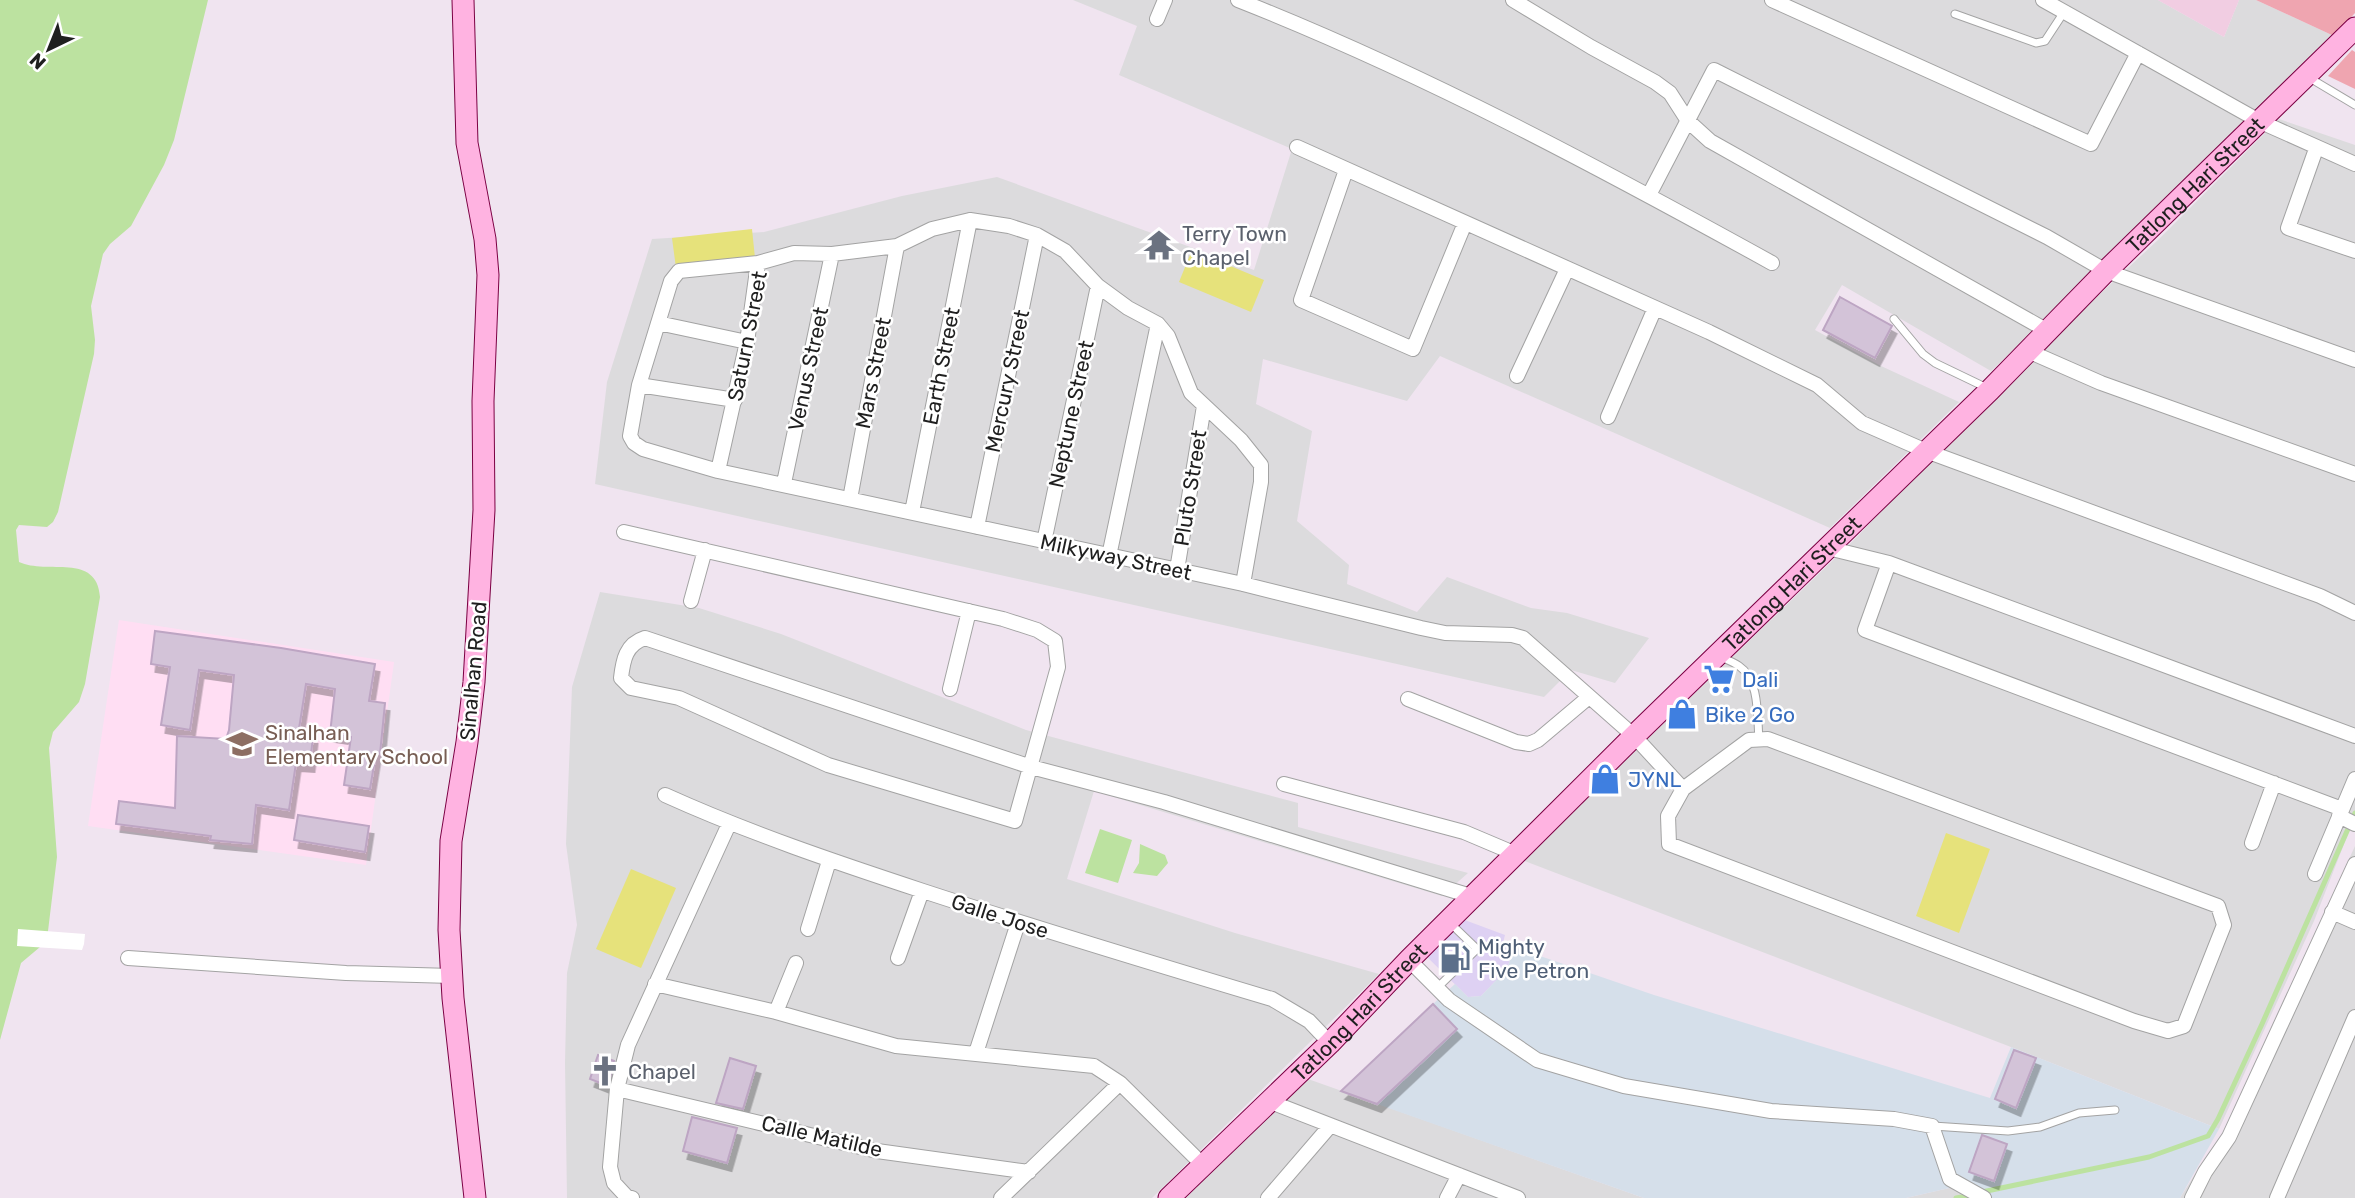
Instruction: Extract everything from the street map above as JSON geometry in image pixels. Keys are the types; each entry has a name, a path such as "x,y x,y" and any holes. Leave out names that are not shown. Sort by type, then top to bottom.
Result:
{"street":[{"name":"Sinalhan Road","path":"464,0 467,144 485,239 488,275 483,401 484,510 474,682 451,841 449,930 475,1198"},
{"path":"1157,19 1166,0"},
{"path":"1238,0 1409,73 1548,141 1772,263"},
{"path":"1513,0 1655,82 1670,93 1688,121 1710,141 2046,330"},
{"path":"1772,0 2091,144 2138,53"},
{"path":"2043,0 2261,122 2316,149 2355,164"},
{"name":"Tatlong Hari Street","path":"1169,1198 1330,1043 1409,960 1634,736 1990,390 2046,330 2355,28"},
{"path":"1649,195 1714,70 2048,236 2106,271 2355,360"},
{"path":"1297,147 1655,308 1818,385 1862,423 1926,451 2320,596 2355,612"},
{"path":"2316,149 2288,228 2355,251"},
{"path":"1346,170 1301,300 1413,349 1465,223"},
{"name":"Saturn Street","path":"718,471 747,342 758,263 794,253 832,254 897,246 932,229 970,220 1009,226 1037,235 1065,251 1098,286 1128,308 1158,324"},
{"name":"Earth Street","path":"912,512 970,220"},
{"name":"Mercury Street","path":"977,527 1037,235"},
{"name":"Mars Street","path":"850,499 897,246"},
{"name":"Venus Street","path":"784,483 832,254"},
{"path":"735,400 639,386 671,281 679,271 758,263"},
{"path":"1517,376 1567,269"},
{"name":"Neptune Street","path":"1044,541 1098,286"},
{"path":"1608,417 1655,308"},
{"path":"658,323 747,342"},
{"path":"1158,324 1168,336 1191,393 1241,440 1261,465 1261,482 1243,584"},
{"path":"1109,556 1158,324"},
{"path":"2028,351 2101,383 2355,474"},
{"name":"Milkyway Street","path":"639,386 630,436 634,443 643,449 718,471 784,483 1243,584 1445,633 1512,635 1523,638 1634,736 1683,789"},
{"name":"Pluto Street","path":"1177,570 1204,406"},
{"path":"624,532 969,611 1037,630 1055,641 1058,667 1031,768 1015,821 828,765 679,698 631,688 621,678 623,663 628,648 645,638 1031,768 1164,802 1474,897"},
{"path":"1828,548 1889,563 2355,736"},
{"path":"691,601 705,550"},
{"path":"1889,563 1865,630 2274,783 2346,817"},
{"path":"950,689 969,611"},
{"path":"1408,699 1516,742 1529,744 1538,740 1589,696"},
{"path":"1768,738 2218,906 2224,925 2184,1026 2168,1031 2134,1021 1669,844 1668,816 1683,789 1749,740 1768,738"},
{"path":"2315,874 2346,817 2355,779"},
{"path":"2252,843 2274,783"},
{"path":"1284,784 1464,832 1516,854"},
{"name":"Galle Jose","path":"665,795 729,824 829,861 1018,923 1272,999 1309,1021 1330,1043"},
{"path":"632,1198 627,1197 614,1183 610,1167 617,1089 628,1045 729,824"},
{"path":"808,929 829,861"},
{"path":"2192,1198 2205,1172 2229,1137 2355,864"},
{"path":"898,958 922,891"},
{"path":"2332,912 2355,922"},
{"path":"976,1053 1018,923"},
{"path":"128,958 452,976"},
{"path":"1409,960 1449,1000 1537,1060 1624,1086 1771,1111 1894,1119 1932,1126 1950,1179 1984,1198"},
{"path":"776,1012 796,962"},
{"path":"655,984 776,1012 897,1046 1094,1066 1120,1083 1203,1165"},
{"path":"2277,1198 2355,1017"},
{"path":"1002,1198 1120,1083"},
{"name":"Calle Matilde","path":"617,1089 877,1151 1029,1172"},
{"path":"1268,1101 1518,1198"},
{"path":"1268,1198 1330,1126"},
{"path":"1447,1198 1459,1175"}],"lane":[{"path":"1955,15 2036,43 2045,41 2064,12"},
{"path":"2307,76 2355,106"},
{"path":"1894,319 1923,354 1935,363 1990,390"},
{"path":"1717,656 1741,666 1749,677 1754,688 1759,739"},
{"path":"1437,988 1476,948 1449,922"},
{"path":"1932,1126 2008,1131 2040,1127 2079,1113 2115,1110"}],"shaded area":[{"path":"0,0 208,0 174,140 164,165 131,226 110,244 103,254 91,306 94,354 58,512 47,527 19,525 16,530 19,562 43,567 69,568 90,574 97,583 100,597 85,684 79,702 53,732 49,748 57,857 48,931 40,947 21,963 0,1040"},
{"path":"1073,0 2158,0 2224,37 2239,0 2256,0 2334,36 2140,229 1991,371 1842,285 1815,330 1881,366 1959,402 1830,528 1440,356 1407,401 1263,359 1256,404 1312,431 1297,521 1349,565 1347,584 1417,612 1447,577 1531,608 1567,613 1649,638 1615,683 1571,670 1544,697 595,484 607,382 652,239 764,232 902,196 997,177 1254,270 1292,149 1119,75 1137,26"},
{"path":"2158,0 2239,0 2224,37"},
{"path":"2256,0 2355,0 2355,13 2334,36"},
{"path":"2352,50 2355,52 2355,89 2328,76"},
{"path":"2279,119 2355,145 2355,816 2314,921 2219,1129 1522,860 1858,536 1981,405 2158,240"},
{"path":"752,229 755,258 676,268 672,238"},
{"path":"1192,250 1264,280 1251,312 1179,282"},
{"path":"600,592 699,608 781,634 1026,730 1298,803 1298,827 1468,873 1442,896 1094,791 1067,879 1235,933 1379,974 1152,1198 567,1198 567,973 577,925 566,844 572,687"},
{"name":"Sinalhan Elementary School","path":"119,620 394,662 366,865 88,826"},
{"path":"1100,829 1132,840 1118,883 1085,873"},
{"path":"1946,833 1990,849 1959,933 1916,916"},
{"path":"1140,844 1165,855 1168,863 1157,876 1133,873 1139,863"},
{"path":"2355,846 2355,1198 2180,1198 2219,1142"},
{"path":"631,869 676,888 641,968 596,949"},
{"path":"1462,919 1505,935 1503,943 1514,947 1507,969 1481,996 1468,997 1425,955"},
{"path":"1514,947 1654,995 1990,1098 2011,1047 2219,1129 2180,1198 1986,1198 1958,1186 1906,1198 1644,1198 1377,1104 1433,1004 1455,984 1468,997 1481,996 1507,969"},
{"path":"1308,1079 1644,1198 1186,1198"},
{"path":"1958,1186 1986,1198 1906,1198"}],"pier":[{"path":"18,929 85,934 84,944 82,950 17,946"}],"building":[{"path":"1840,297 1892,326 1875,358 1823,330"},
{"path":"155,631 375,664 369,701 385,703 380,754 376,753 370,789 344,785 351,737 330,734 335,689 306,684 298,735 313,736 310,764 296,763 289,810 256,805 252,844 210,840 211,836 116,824 119,801 175,808 177,736 226,739 229,730 234,675 199,670 190,730 161,725 170,667 151,664"},
{"path":"298,815 369,826 365,852 294,840"},
{"path":"1433,1004 1457,1029 1377,1104 1341,1091"},
{"path":"2014,1050 2036,1058 2016,1108 1995,1099"},
{"name":"Chapel","path":"598,1055 614,1061 608,1086 590,1079"},
{"path":"730,1058 756,1066 743,1109 716,1103"},
{"path":"692,1117 737,1128 727,1163 683,1151"},
{"path":"1982,1135 2007,1144 1994,1181 1969,1172"}],"waterway":[{"path":"1982,1192 2149,1157 2208,1136 2262,1024 2355,813"},
{"path":"1956,1198 1973,1195"}],"place":[{"name":"Terry Town Chapel","path":"1159,245"},
{"name":"Dali","path":"1719,679"},
{"name":"Bike 2 Go","path":"1682,714"},
{"name":"Sinalhan Elementary School","path":"242,744"},
{"name":"JYNL","path":"1605,779"},
{"name":"Mighty Five Petron","path":"1455,958"},
{"name":"Chapel","path":"605,1071"}]}
